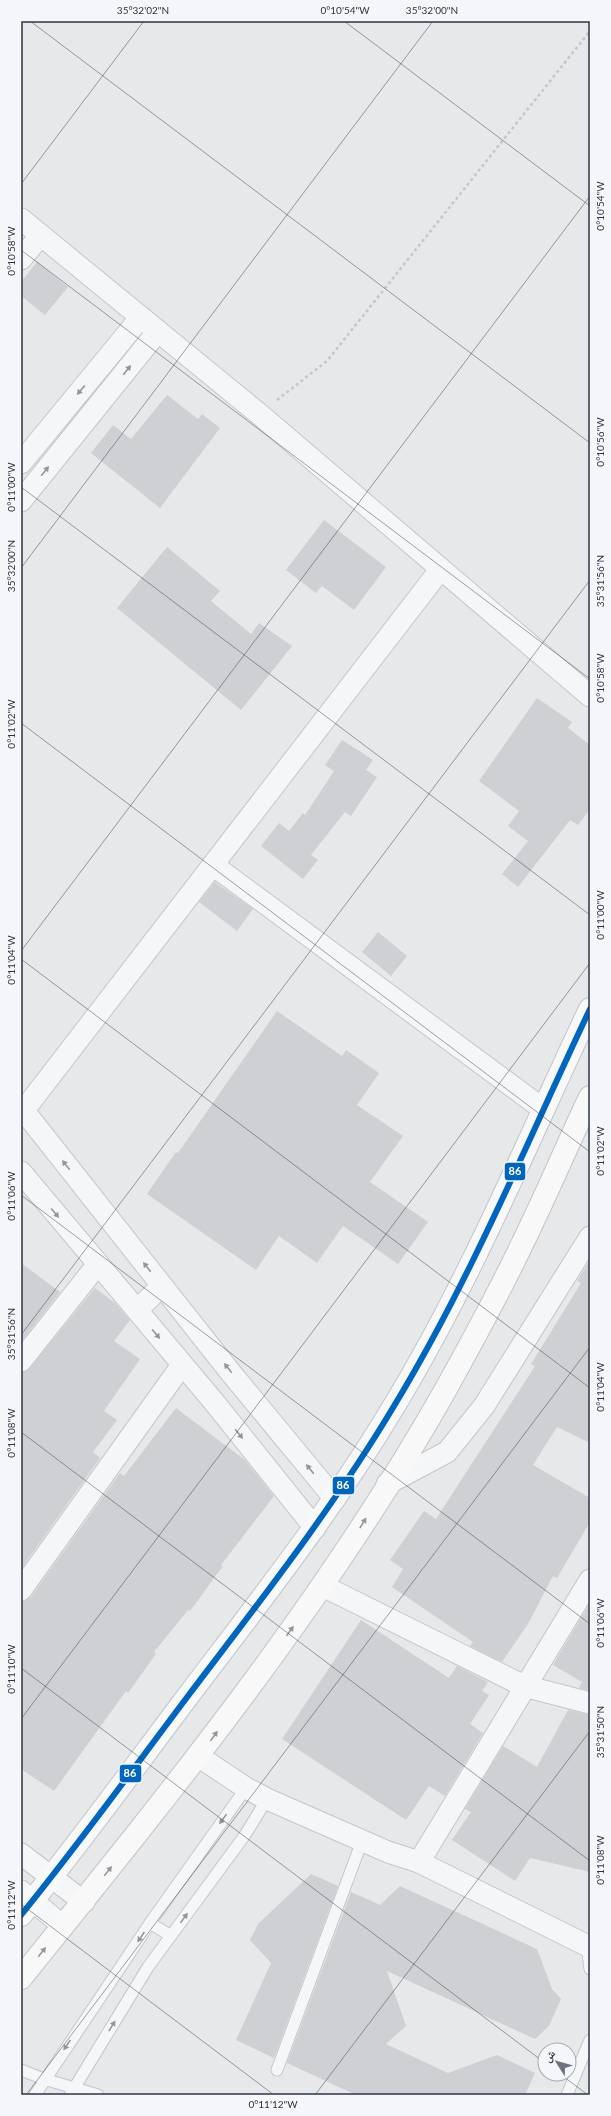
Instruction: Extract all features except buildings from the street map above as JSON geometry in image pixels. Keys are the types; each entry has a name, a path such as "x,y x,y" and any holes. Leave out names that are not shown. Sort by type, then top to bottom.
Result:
{"main road":[{"path":"25,1902 51,1876 315,1528 395,1406 449,1309 498,1210 590,1009"},
{"path":"21,1978 84,1902 198,1756 323,1586 440,1398 489,1309 534,1219 590,1097"}],"street":[{"path":"21,219 258,413 440,570 590,696"},
{"path":"21,259 41,235"},
{"path":"21,463 141,317"},
{"path":"21,501 158,331"},
{"path":"335,1499 22,1112 213,865 372,655 440,570"},
{"path":"213,865 543,1109"},
{"path":"21,1172 182,1365 315,1528"},
{"path":"387,1484 447,1452 467,1428 484,1406 590,1237"},
{"path":"21,1361 98,1264"},
{"path":"136,1310 162,1286"},
{"path":"21,1590 182,1365"},
{"path":"419,1862 524,1686 590,1580"},
{"path":"323,1586 524,1686 590,1703"},
{"path":"198,1756 246,1788 267,1799 362,1841 419,1862 589,1946"},
{"path":"21,1854 84,1902"},
{"path":"25,1902 63,1926"}],"lane":[{"path":"35,2095 44,2079 150,1923 246,1788"},
{"path":"72,2091 148,1967 245,1835 267,1799"},
{"path":"277,2070 362,1841"},
{"path":"150,1923 171,1936"},
{"path":"589,1946 590,1969"},
{"path":"567,2095 590,2040"},
{"path":"21,2070 72,2091 98,2095"}],"path":[{"path":"258,413 327,361 590,31"}],"transit line":[{"name":"86","path":"21,1915 85,1834 269,1589 321,1518 371,1444 422,1358 473,1260 590,1009"}]}
